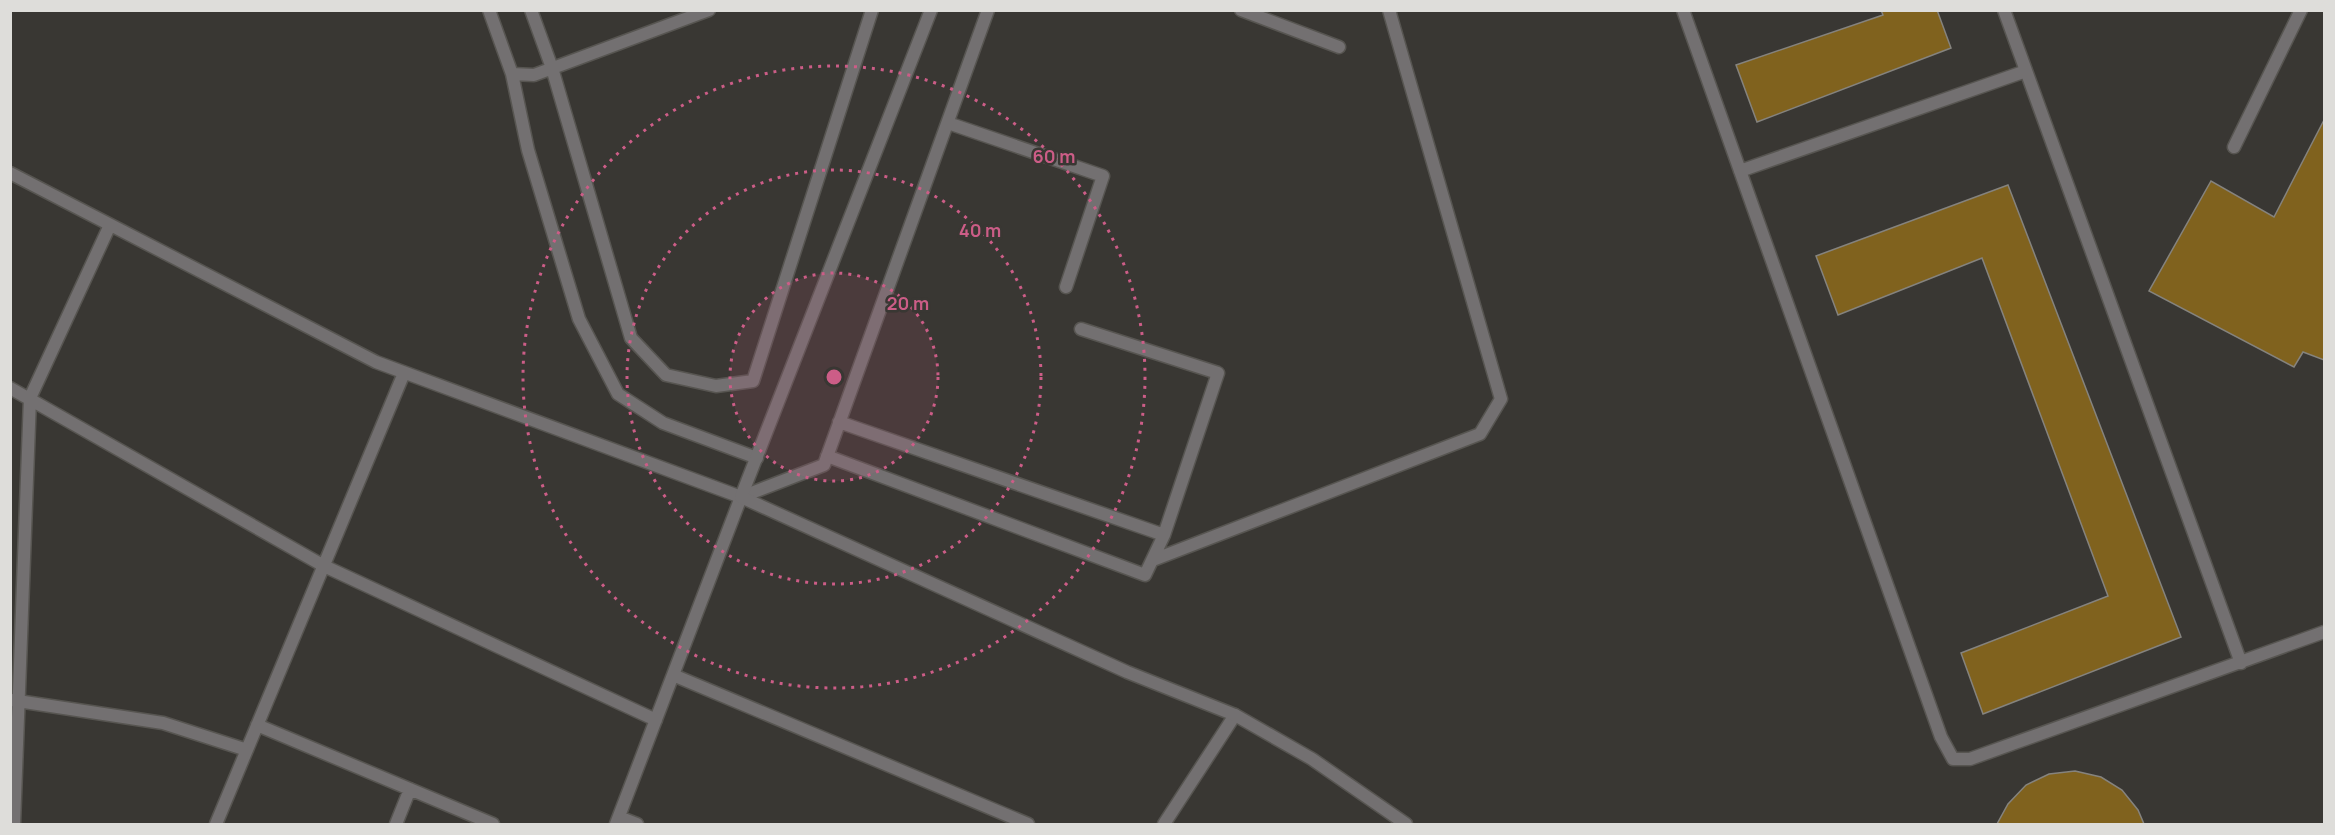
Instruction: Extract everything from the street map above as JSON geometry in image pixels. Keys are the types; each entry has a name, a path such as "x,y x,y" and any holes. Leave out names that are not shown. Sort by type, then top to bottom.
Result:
{"street":[{"path":"489,10 512,74 528,150 579,319 618,394 663,423 757,458"},
{"path":"531,10 552,68 631,338 666,375 716,386 753,381 872,10"},
{"path":"637,825 618,821 741,497 931,10"},
{"path":"741,497 824,465 988,10"},
{"path":"1152,560 1480,434 1501,399 1389,10"},
{"path":"1683,10 1941,737 1953,759 1970,759 2325,632"},
{"path":"2004,10 2241,663"},
{"path":"2234,147 2301,10"},
{"path":"512,74 534,75 709,11"},
{"path":"1242,11 1339,47"},
{"path":"1740,171 2026,71"},
{"path":"948,123 1103,176 1066,286"},
{"path":"10,173 376,362 741,497 1127,672 1235,715 1312,759 1406,825"},
{"path":"14,825 15,700 30,398 110,225"},
{"path":"827,456 1146,575 1164,535 1218,373 1081,329"},
{"path":"216,825 404,373"},
{"path":"10,388 30,398 34,404 324,566 656,720"},
{"path":"839,422 1164,535"},
{"path":"673,675 1028,825"},
{"path":"15,700 163,723 247,750"},
{"path":"1164,825 1235,715"},
{"path":"257,725 493,825"},
{"path":"396,825 410,789"}],"building":[{"path":"1881,10 1937,10 1951,48 1757,122 1736,65 1883,15"},
{"path":"2324,120 2324,360 2303,352 2294,367 2149,291 2211,181 2274,217"},
{"path":"2008,185 2181,637 1983,714 1961,653 2108,596 1982,258 1838,315 1816,256"},
{"path":"2075,771 2101,777 2122,790 2138,810 2144,824 1997,824 2008,804 2026,785 2049,774"}]}
